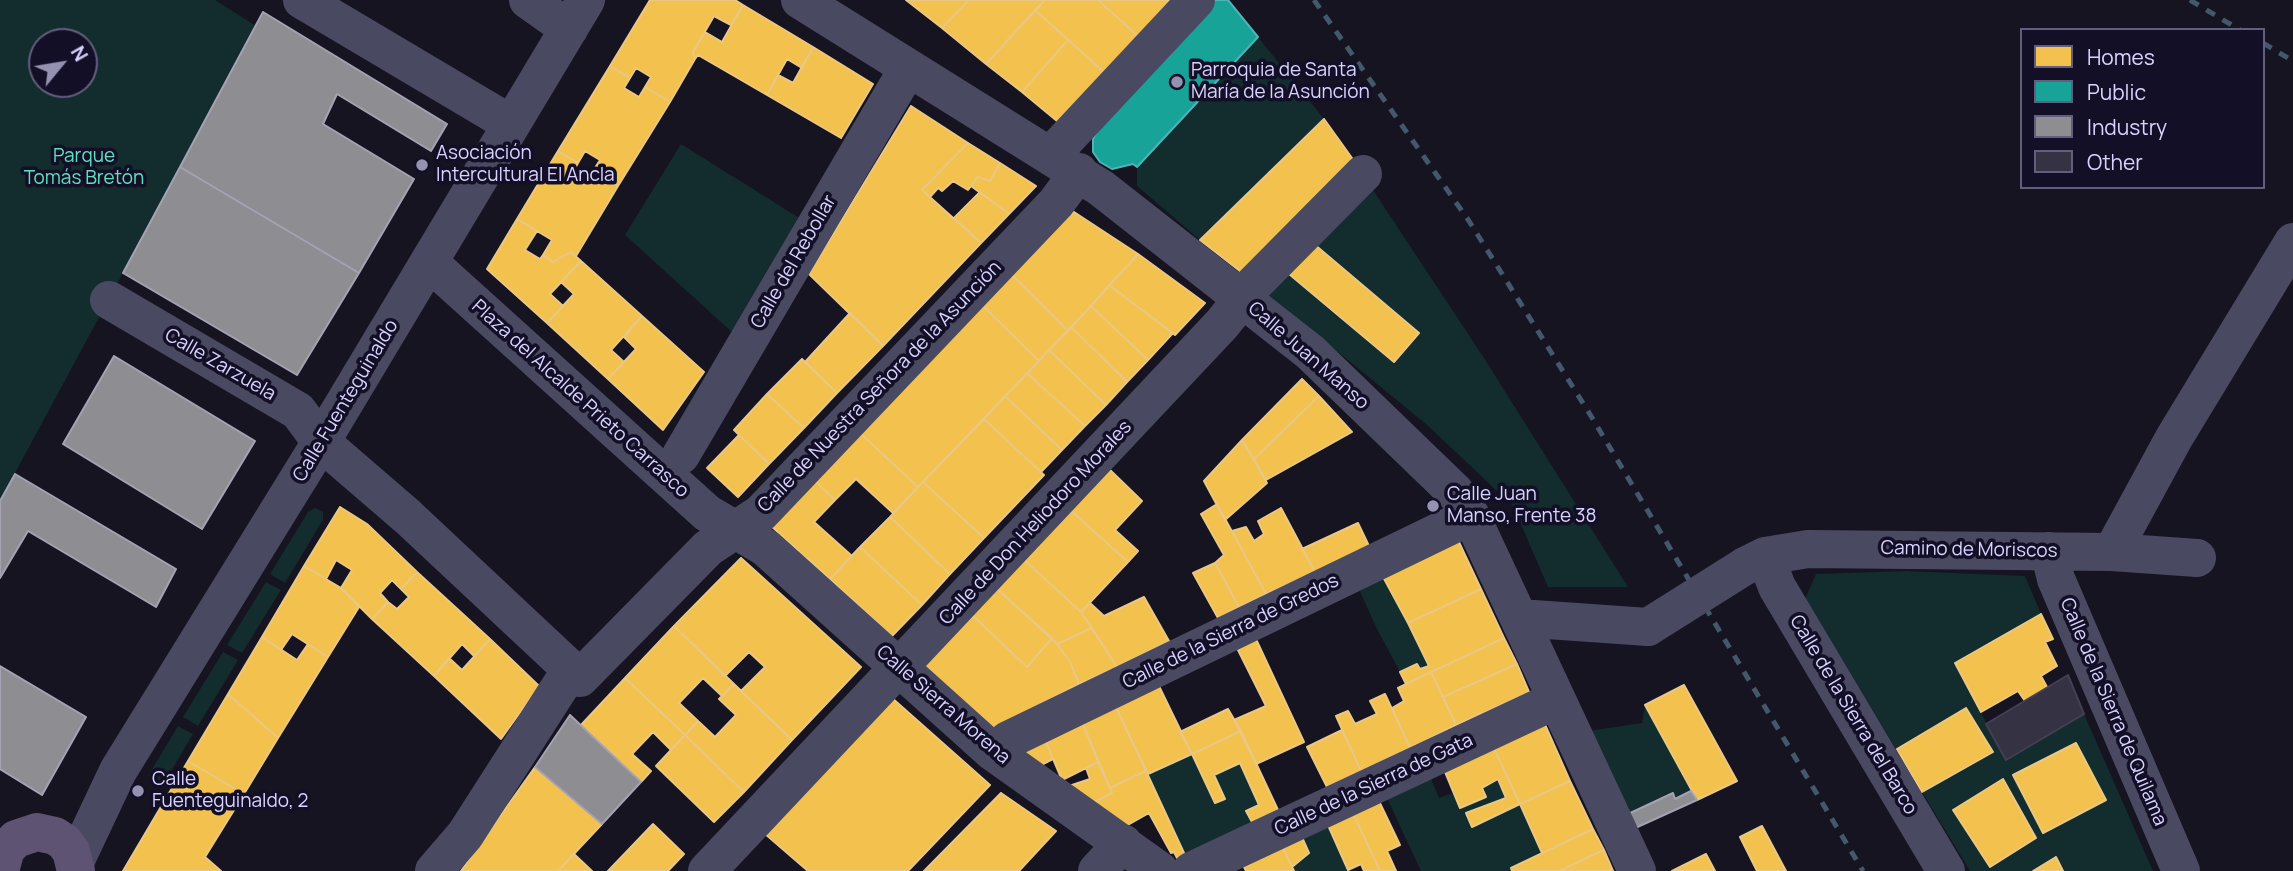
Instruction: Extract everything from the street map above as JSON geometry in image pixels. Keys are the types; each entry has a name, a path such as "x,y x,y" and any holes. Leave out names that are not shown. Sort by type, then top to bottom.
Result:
{"main road":[{"path":"0,871 6,849 56,851"}],"street":[{"path":"302,0 511,124"},
{"path":"528,0 578,14"},
{"name":"Calle Juan Manso","path":"800,0 907,69 1065,163 1310,352 1455,492 1471,516 1637,871"},
{"name":"Calle de Nuestra Señora de la Asunción","path":"434,871 466,835 575,675 708,548 761,513 1056,202 1065,163 1196,0"},
{"name":"Calle Fuenteguinaldo","path":"56,851 102,800 430,263 578,14"},
{"name":"Calle del Rebollar","path":"681,455 907,69"},
{"name":"Calle de Don Heliodoro Morales","path":"708,871 1222,324 1242,298 1363,174"},
{"path":"2112,552 2175,438 2293,242"},
{"name":"Plaza del Alcalde Prieto Carrasco","path":"430,263 707,513 734,530"},
{"name":"Calle Zarzuela","path":"109,300 298,411 321,442"},
{"path":"321,442 408,517 575,675"},
{"name":"Calle de la Sierra de Gredos","path":"992,752 1008,740 1471,516"},
{"name":"Calle Sierra Morena","path":"734,530 765,548 992,752 1160,871"},
{"name":"Camino de Moriscos","path":"1755,561 1808,549 2112,552 2197,558"},
{"name":"Calle de la Sierra de Quilama","path":"2049,551 2056,579 2181,871"},
{"path":"1518,618 1648,627 1755,561"},
{"name":"Calle de la Sierra del Barco","path":"1755,561 1777,587 1946,871"},
{"name":"Calle de la Sierra de Gata","path":"1191,871 1556,700"},
{"path":"1097,871 1123,843"}],"green space":[{"name":"Parque Tomás Bretón","path":"0,0 215,0 256,26 0,501"},
{"path":"1258,37 1324,119 1200,240 1137,186 1137,167"},
{"path":"681,144 801,219 733,333 625,235"},
{"path":"1367,181 1484,358 1628,587 1548,587 1513,506 1426,424 1260,288"},
{"path":"315,508 323,512 323,520 285,583 270,574 308,512"},
{"path":"1907,571 2025,576 2041,614 1955,664 2006,760 2084,714 2153,871 2063,871 2056,858 2033,871 1970,871 1805,599 1816,574","holes":["2076,743 2106,800 2043,833 2014,776"]},
{"path":"1382,575 1392,597 1396,596 1429,666 1420,669 1417,664 1400,672 1376,627 1358,587"},
{"path":"266,582 281,590 242,653 227,645"},
{"path":"223,652 238,660 198,726 183,717"},
{"path":"1645,705 1691,791 1675,799 1673,794 1626,815 1588,731 1642,723"},
{"path":"178,726 193,734 163,785 148,776"},
{"path":"1192,754 1215,803 1225,798 1214,775 1240,763 1259,805 1246,811 1252,822 1184,853 1148,774"},
{"path":"1429,774 1439,798 1452,793 1461,808 1486,797 1482,788 1498,779 1506,798 1467,813 1472,827 1520,804 1542,853 1511,868 1512,871 1421,871 1386,796"},
{"path":"1327,823 1348,871 1294,871 1292,867 1309,853 1301,835"}],"building: Homes":[{"path":"650,0 735,0 743,5 731,25 714,16 693,52 695,59 670,102 645,87 651,77 636,68 630,78 610,66"},
{"path":"906,0 969,0 942,28"},
{"path":"969,0 1045,0 986,64 942,28"},
{"path":"1045,0 1098,0 1138,36 1104,72 1035,10"},
{"path":"1098,0 1172,0 1138,36"},
{"path":"743,5 813,47 802,68 787,59 767,95 698,55 695,59 693,52 705,32 722,42"},
{"path":"1035,10 1068,40 1022,92 986,64"},
{"path":"1068,40 1104,72 1057,121 1022,92"},
{"path":"813,47 873,84 841,138 767,95 778,75 793,83"},
{"path":"610,66 630,78 624,88 639,97 645,87 670,102 618,186 593,171 600,160 585,151 578,163 558,151"},
{"path":"911,106 968,143 922,190 981,243 883,346 809,274"},
{"path":"1324,119 1357,165 1245,275 1200,240"},
{"path":"968,143 1000,163 990,181 978,177 968,190 953,181 942,191 938,188 930,197 922,190"},
{"path":"558,151 578,163 573,172 588,180 593,171 618,186 576,256 571,252 553,262 543,255 552,240 517,219"},
{"path":"1000,163 1036,186 1009,214 971,186 978,177 990,181"},
{"path":"980,192 1009,214 981,243 954,218"},
{"path":"1074,212 1138,254 1068,331 1010,273 1053,228"},
{"path":"517,219 537,231 525,250 540,259 543,255 553,262 571,252 581,261 550,294 563,306 547,323 487,269"},
{"path":"1314,244 1419,333 1394,362 1289,274"},
{"path":"1138,254 1205,303 1175,335 1109,285"},
{"path":"581,261 642,316 611,350 624,362 608,379 547,323 574,294 561,282"},
{"path":"1010,273 1068,331 1039,361 981,304"},
{"path":"1109,285 1173,333 1148,360 1091,306"},
{"path":"981,304 1039,361 918,487 859,432"},
{"path":"1091,306 1148,360 1127,382 1071,327"},
{"path":"850,313 883,346 837,393 805,362"},
{"path":"642,316 704,372 663,430 608,379 636,349 624,337"},
{"path":"1071,327 1127,382 1106,405 1049,350"},
{"path":"1049,350 1106,405 1085,426 1027,373"},
{"path":"802,359 837,393 804,428 767,394"},
{"path":"1027,373 1085,426 1062,450 1005,396"},
{"path":"1302,379 1319,396 1254,459 1242,440"},
{"path":"767,394 804,428 769,464 734,430"},
{"path":"1005,396 1062,450 1041,472 984,419"},
{"path":"1319,396 1352,432 1266,480 1254,459"},
{"path":"984,419 1044,475 984,538 923,482"},
{"path":"859,432 918,487 893,513 856,479 835,500 813,479"},
{"path":"739,435 769,464 738,497 707,468"},
{"path":"1242,440 1267,483 1225,520 1204,481"},
{"path":"1108,468 1142,501 1115,530 1138,551 1128,562 1069,509"},
{"path":"813,479 835,500 814,522 852,556 830,579 770,525"},
{"path":"923,482 984,538 950,574 890,517"},
{"path":"1217,504 1266,594 1239,607 1215,563 1224,555 1201,514"},
{"path":"340,507 367,524 417,572 401,589 392,580 380,593 388,602 372,619 341,588 352,570 336,560 326,579 304,566"},
{"path":"1281,508 1315,572 1266,594 1232,531 1246,527 1254,541 1264,534 1258,521"},
{"path":"1069,509 1128,562 1081,612 1022,558"},
{"path":"890,517 950,574 922,605 860,547"},
{"path":"1358,523 1369,546 1315,572 1302,549"},
{"path":"1458,540 1481,589 1408,623 1382,575"},
{"path":"860,547 922,605 892,636 830,579"},
{"path":"741,558 861,667 792,740 741,691 765,667 749,652 725,676 674,626"},
{"path":"1022,558 1081,612 1092,628 1057,644 995,587"},
{"path":"1215,563 1239,607 1218,618 1193,573"},
{"path":"304,566 341,588 359,607 328,657 292,634 281,650 262,637"},
{"path":"417,572 490,639 474,656 462,644 434,676 372,619 388,602 397,609 409,597 401,589"},
{"path":"995,587 1052,638 1027,667 970,613"},
{"path":"1481,589 1504,638 1406,684 1400,672 1417,664 1420,669 1429,666 1408,623"},
{"path":"1144,597 1169,641 1117,667 1081,612 1090,603 1104,616"},
{"path":"970,613 1027,667 1052,638 1070,662 1079,684 994,728 921,663"},
{"path":"2041,614 2053,639 2045,642 2057,666 2041,676 2047,687 2025,701 2018,691 1981,712 1955,663"},
{"path":"674,626 734,684 722,696 703,678 679,703 698,721 685,735 625,678"},
{"path":"1092,628 1117,667 1079,684 1070,662 1057,644"},
{"path":"262,637 297,660 308,644 328,657 278,738 228,694"},
{"path":"1255,637 1304,742 1256,764 1234,720 1266,706 1236,646"},
{"path":"1504,638 1517,664 1443,697 1431,672"},
{"path":"490,639 539,686 501,739 434,676 449,658 462,670"},
{"path":"1517,664 1529,692 1456,725 1443,697"},
{"path":"1431,672 1456,725 1410,748 1392,708 1404,701 1398,688"},
{"path":"625,678 685,735 671,750 653,732 632,754 651,771 641,782 581,725"},
{"path":"1157,682 1192,754 1148,774 1113,701"},
{"path":"734,684 792,740 744,792 685,735 698,721 715,737 736,715 719,699"},
{"path":"1684,685 1737,781 1697,800 1645,705"},
{"path":"228,694 278,738 244,794 188,761"},
{"path":"1385,694 1410,748 1361,771 1336,716 1348,711 1355,724 1377,714 1370,701"},
{"path":"892,698 990,785 908,871 808,871 764,833"},
{"path":"1113,701 1146,771 1110,788 1080,717"},
{"path":"1966,708 1993,752 1922,792 1897,749"},
{"path":"1228,709 1241,731 1192,754 1180,732"},
{"path":"1080,717 1098,762 1062,780 1043,735"},
{"path":"1543,720 1570,781 1520,804 1492,744"},
{"path":"1342,730 1361,771 1327,787 1307,747"},
{"path":"1241,731 1278,810 1252,822 1246,811 1259,805 1240,763 1214,775 1225,799 1215,803 1192,754"},
{"path":"685,735 744,792 714,822 656,766"},
{"path":"1043,735 1053,759 1039,766 1017,748"},
{"path":"2076,743 2106,800 2043,833 2013,775"},
{"path":"1492,744 1520,804 1472,827 1466,813 1506,798 1498,779 1482,788 1486,797 1460,808 1443,767"},
{"path":"188,761 244,794 205,857 221,871 123,871"},
{"path":"1098,762 1112,793 1094,802 1069,786 1090,779 1086,768"},
{"path":"535,767 602,824 558,871 461,871"},
{"path":"1146,771 1184,853 1177,858 1174,852 1171,853 1149,813 1126,826 1094,802 1112,793 1110,788"},
{"path":"2003,779 2036,838 1990,867 1953,810"},
{"path":"1570,781 1593,829 1542,853 1520,804"},
{"path":"1001,793 1056,831 1019,871 924,871"},
{"path":"1378,799 1400,845 1387,851 1396,871 1380,871 1352,811"},
{"path":"1352,811 1380,871 1364,871 1361,864 1348,870 1327,823"},
{"path":"653,824 684,854 668,871 608,871"},
{"path":"1762,826 1786,871 1757,871 1740,837"},
{"path":"1593,829 1604,850 1559,871 1512,871 1511,868"},
{"path":"1301,835 1309,853 1292,867 1281,844"},
{"path":"1281,844 1294,871 1246,871 1242,863"},
{"path":"1604,850 1613,871 1559,871"},
{"path":"574,854 592,871 558,871"},
{"path":"1706,854 1715,871 1672,871"},
{"path":"2056,857 2063,871 2033,871"}],"building: Public":[{"name":"Parroquia de Santa María de la Asunción","path":"1215,0 1228,0 1258,37 1137,167 1133,164 1112,169 1100,162 1093,152 1093,139 1098,130 1096,127"}],"building: Industry":[{"path":"263,12 447,124 431,151 337,94 323,124 414,179 359,273 180,167"},
{"path":"180,167 359,273 297,375 123,273"},
{"path":"114,356 255,441 202,529 63,444"},
{"path":"15,474 176,569 156,607 28,531 0,578 0,501"},
{"path":"0,666 86,717 42,795 0,769"},
{"path":"570,715 641,782 602,824 535,767"},
{"path":"1691,791 1697,800 1633,829 1626,815 1673,793 1675,799"}],"building: Other":[{"path":"2068,675 2084,714 2006,760 1986,724"}],"railway":[{"path":"1314,0 1469,221 1591,416 1863,871"},
{"path":"2190,0 2237,28"},
{"path":"2265,44 2293,61"}],"place":[{"name":"Parroquia de Santa María de la Asunción","path":"1177,82"},
{"name":"Asociación Intercultural El Ancla","path":"422,165"},
{"name":"Calle Juan Manso, Frente 38","path":"1433,506"},
{"name":"Calle Fuenteguinaldo, 2","path":"138,791"}]}
